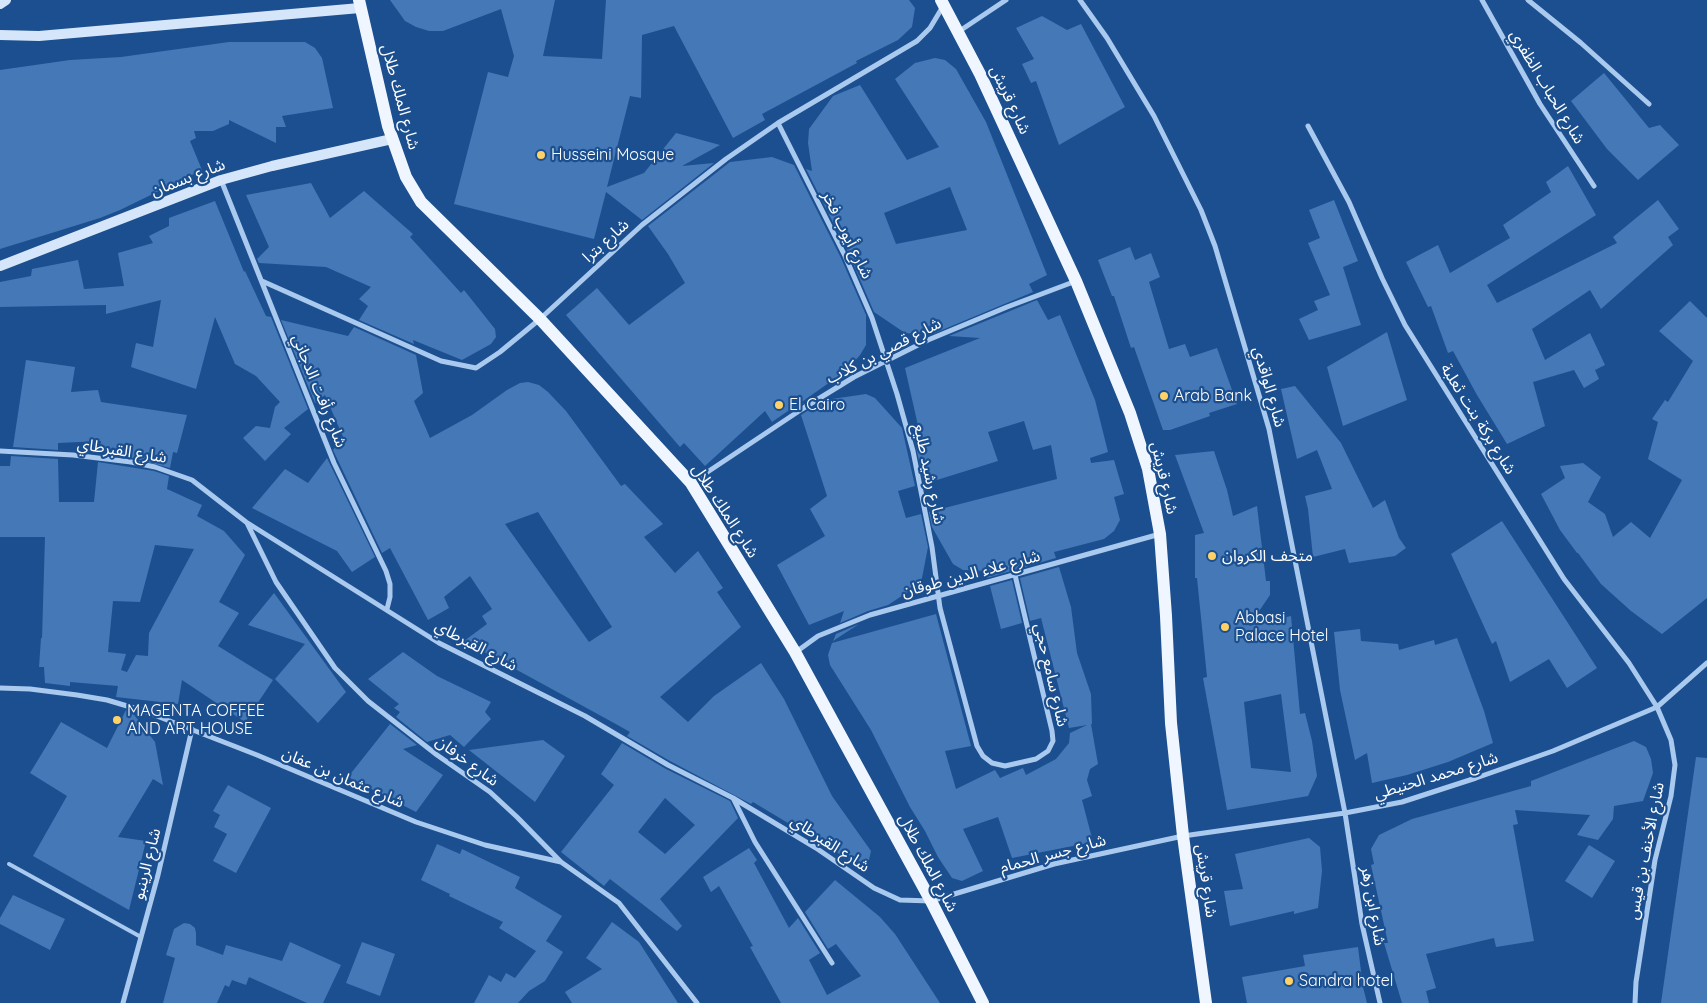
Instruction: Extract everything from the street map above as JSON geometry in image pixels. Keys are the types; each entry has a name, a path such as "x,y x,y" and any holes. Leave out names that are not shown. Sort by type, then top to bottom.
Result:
{"main road":[{"path":"0,4 6,0"},
{"name":"شارع قريش","path":"942,2 980,74 1076,281 1133,423 1148,469 1160,534 1171,723 1183,836 1206,1003"},
{"path":"0,35 39,36 359,4"},
{"name":"شارع الملك طلال","path":"359,4 392,139 406,177 421,202 540,318 691,483 796,652 931,901 982,1003"},
{"name":"شارع بسمان","path":"0,266 221,180 272,166 392,139"}],"street":[{"path":"958,32 1006,0"},
{"name":"شارع الواقدي","path":"1080,0 1107,38 1154,116 1201,210 1215,246 1269,429 1345,813"},
{"name":"شارع الحباب الظفري","path":"1482,0 1540,104 1594,186"},
{"path":"1528,0 1581,43 1649,104"},
{"name":"شارع بترا","path":"262,281 441,361 458,366 476,368 500,352 540,318 642,225 726,159 778,123 917,41 930,28 942,2"},
{"name":"شارع أيوب فخر","path":"778,123 845,256 872,318 886,361"},
{"name":"شارع بركة بنت ثعلبة","path":"1308,126 1349,202 1405,325 1564,580 1629,663 1657,707"},
{"name":"شارع رأفت الدجاني","path":"221,180 334,462 386,571 390,584 390,597 387,609"},
{"name":"شارع قصي بن كلاب","path":"691,483 802,409 854,377 928,340 1076,281"},
{"name":"شارع رشيد طليع","path":"886,361 914,451 932,546 938,595"},
{"name":"شارع القبرطاي","path":"0,451 73,455 130,462 155,467 192,480 246,522 439,643 586,716 668,765 733,798 816,848 874,888 900,900 931,901"},
{"name":"شارع خرفان","path":"246,522 276,582 335,668 368,701 436,755 490,792 561,862 619,903 697,1003"},
{"name":"شارع علاء الدين طوقان","path":"796,652 818,636 834,628 870,615 1160,534"},
{"name":"شارع سامع حجي","path":"938,595 949,644 977,746 983,756 992,763 1005,766 1036,759 1048,751 1053,742 1052,731 1015,575"},
{"name":"شارع محمد الحنيطي","path":"1183,836 1345,813 1402,802 1476,778 1553,751 1657,707 1707,663"},
{"name":"شارع عثمان بن عفان","path":"0,688 30,689 107,700 144,711 416,822 485,845 561,862"},
{"name":"شارع الأحنف بن قيس","path":"1635,1003 1636,982 1655,860 1671,796 1675,765 1671,740 1657,707"},
{"name":"شارع الرينبو","path":"123,1003 158,875 192,729"},
{"path":"733,798 755,842 832,963"},
{"name":"شارع ابن زهر","path":"1345,813 1362,924 1380,1003"},
{"name":"شارع جسر الحمام","path":"931,901 1054,864 1183,836"}],"lane":[{"path":"9,864 141,937"}],"building":[{"path":"390,0 555,0 543,56 602,59 606,0 909,0 915,8 912,27 898,40 856,61 857,63 762,114 765,120 733,138 674,26 642,35 641,98 630,96 607,187 644,173 676,133 720,145 682,166 714,163 642,220 606,192 594,239 454,204 488,72 508,77 514,56 501,9 443,31 429,31 405,21"},
{"path":"1042,16 1067,30 1081,24 1125,107 1059,145 1036,81 1031,83 1022,64 1034,59 1016,28"},
{"path":"229,42 305,42 315,48 322,58 333,108 282,116 286,127 276,127 276,143 229,120 229,124 213,131 194,131 196,138 190,141 202,170 100,218 0,249 0,70 70,60 121,57"},
{"path":"935,58 945,60 956,69 986,122 1047,275 1029,284 1033,292 930,335 905,333 874,312 849,254 806,169 812,171 808,143 809,129 833,96 860,85 907,160 939,147 895,79 915,63","holes":["950,187 967,230 896,244 884,213"]},
{"path":"1604,73 1649,128 1660,125 1679,145 1638,180 1607,149 1571,101"},
{"path":"772,157 794,165 841,258 866,315 866,345 847,370 799,404 804,403 799,406 798,404 772,422 765,411 705,466 684,443 680,447 566,315 597,288 629,325 685,283 668,254 648,226 730,162"},
{"path":"1568,166 1596,215 1487,285 1497,303 1617,243 1613,237 1658,200 1679,229 1668,237 1673,245 1601,309 1590,290 1532,329 1545,360 1590,333 1605,365 1595,370 1599,379 1584,388 1574,370 1533,382 1545,426 1507,444 1453,351 1448,353 1431,306 1428,307 1406,262 1438,245 1450,273 1510,238 1503,225 1551,192 1546,182"},
{"path":"311,183 330,218 364,191 413,234 410,237 461,293 464,290 495,329 496,337 491,344 462,360 413,340 414,344 359,320 368,306 359,299 371,287 326,267 259,263 257,259 269,247 246,195"},
{"path":"1334,200 1358,261 1343,267 1361,325 1309,340 1299,319 1318,310 1314,301 1330,295 1308,243 1320,238 1309,210"},
{"path":"215,201 244,272 266,316 271,317 308,409 284,428 291,434 265,461 243,438 256,426 270,428 275,407 280,402 256,376 235,364 215,317 196,389 131,367 136,343 153,347 161,300 106,314 106,305 0,307 0,282 31,276 32,269 78,260 84,289 124,286 118,253 153,243 149,236 169,226 169,218"},
{"path":"1130,247 1135,260 1151,253 1160,277 1149,282 1169,349 1185,344 1190,357 1217,348 1237,404 1209,413 1210,416 1170,430 1163,430 1134,347 1131,348 1114,296 1112,296 1098,260"},
{"path":"1037,300 1048,320 1060,315 1095,400 1108,452 1090,458 1091,463 1114,460 1124,494 1114,497 1120,520 1114,531 1104,539 1054,552 1056,558 987,578 986,571 963,570 953,564 932,527 929,512 1057,479 1051,445 1033,450 1024,421 988,432 998,461 924,484 915,442 924,452 905,368 980,338 949,336"},
{"path":"1690,301 1707,318 1707,598 1662,634 1631,611 1601,584 1560,530 1541,494 1565,478 1560,466 1583,463 1601,477 1588,502 1605,514 1613,537 1631,522 1650,538 1682,480 1648,459 1658,422 1652,419 1665,400 1668,402 1693,361 1659,331"},
{"path":"281,320 348,336 354,327 416,355 423,393 414,401 430,438 472,415 520,383 528,382 539,385 548,392 566,411 621,486 625,484 663,524 644,537 675,573 698,551 723,588 717,592 741,627 660,697 688,722 714,696 761,663 784,699 832,796 871,851 869,860 858,865 753,802 751,804 627,736 630,732 464,641 487,624 482,616 492,609 470,576 444,597 449,608 428,620 390,548 382,553 333,450 343,437 325,395 315,403","holes":["538,512 612,627 589,642 505,524"]},
{"path":"1387,332 1407,400 1343,426 1327,367"},
{"path":"26,360 75,367 71,392 98,390 101,402 187,415 177,453 173,452 170,468 132,458 99,454 101,441 58,443 58,450 13,447"},
{"path":"1295,386 1341,443 1373,508 1385,500 1399,538 1406,548 1395,556 1349,563 1345,549 1313,557 1305,496 1332,489 1317,450 1297,459 1281,389"},
{"path":"866,394 875,398 902,428 915,486 898,491 906,518 921,514 928,547 922,578 917,586 888,605 840,623 844,611 809,625 777,565 825,536 810,509 827,496 801,415 825,400"},
{"path":"1214,451 1227,490 1233,516 1257,506 1266,581 1270,581 1270,595 1249,626 1291,616 1300,714 1305,713 1312,741 1317,776 1308,796 1227,810 1203,678 1207,677 1197,578 1195,578 1195,535 1204,533 1175,455","holes":["1281,694 1291,772 1251,768 1244,702"]},
{"path":"11,456 58,459 59,502 94,502 98,462 154,471 169,476 167,489 202,505 197,516 224,531 245,555 219,602 239,613 218,646 273,680 245,722 182,680 178,704 116,697 118,686 70,682 70,686 45,683 44,667 39,667 42,638 45,537 0,537 0,466 10,466","holes":["155,545 194,549 149,633 148,656 136,655 127,672 121,670 126,654 108,652 113,601 140,602"]},
{"path":"327,458 375,557 352,572 337,551 252,508 285,469 308,483"},
{"path":"1502,521 1597,668 1567,688 1549,659 1510,682 1496,641 1492,644 1451,554"},
{"path":"1059,567 1071,607 1077,653 1091,694 1091,724 1098,764 1090,769 1087,780 1092,796 1082,800 1093,842 1012,858 998,817 963,829 983,871 962,881 952,878 910,807 871,730 830,665 828,655 832,643 936,614 971,746 945,751 956,789 995,770 1000,778 1023,768 1026,775 1056,759 1069,743 1070,733 1087,725 1069,728 1041,618 1030,621 1020,578"},
{"path":"1012,580 1022,623 1001,629 990,586"},
{"path":"274,593 346,692 318,723 275,679 305,644 248,625"},
{"path":"859,624 833,641 836,634"},
{"path":"1360,629 1361,641 1398,644 1399,650 1434,640 1435,645 1457,638 1484,711 1493,743 1448,762 1407,775 1372,783 1367,753 1355,760 1340,690 1334,632"},
{"path":"403,652 437,676 491,702 485,712 491,719 464,747 450,735 427,742 396,717 400,712 394,708 399,704 368,679"},
{"path":"126,710 132,712 155,742 163,785 153,779 118,837 146,841 129,910 33,856 67,796 30,773 61,722 107,748"},
{"path":"390,724 417,745 403,749 443,775 416,812 348,777"},
{"path":"543,740 565,756 535,802 469,750"},
{"path":"1634,741 1646,747 1651,759 1653,773 1643,801 1614,806 1613,819 1598,840 1577,835 1590,815 1515,810 1518,824 1513,825 1534,941 1496,947 1494,938 1426,954 1436,988 1426,991 1429,1003 1402,1003 1384,943 1388,943 1371,865 1374,864 1371,849 1379,835 1412,819 1531,786 1531,781"},
{"path":"622,743 666,769 730,801 738,818 660,899 682,926 677,931 610,879 604,886 561,852 614,785 601,774","holes":["665,798 695,825 665,854 638,832"]},
{"path":"1696,757 1707,758 1707,1003 1661,1003"},
{"path":"228,785 271,808 236,873 213,861 227,834 214,827 220,815 213,811"},
{"path":"1309,838 1320,847 1322,871 1318,908 1294,914 1294,911 1230,926 1224,891 1243,889 1235,854"},
{"path":"437,844 460,854 462,849 520,877 515,888 562,916 546,941 563,952 545,981 529,991 518,1003 474,1003 489,975 501,982 506,973 515,978 536,951 499,928 503,922 421,880"},
{"path":"1589,845 1615,861 1592,898 1565,881"},
{"path":"749,848 757,860 754,863 789,928 798,918 820,953 809,960 827,995 861,976 836,944 828,949 805,912 835,880 880,917 895,934 940,1003 781,1003 750,947 753,946 719,886 711,892 703,877"},
{"path":"13,895 65,919 50,950 0,924 0,918"},
{"path":"612,922 639,942 678,1003 572,1003 565,992 602,969 586,958"},
{"path":"184,923 190,924 195,928 196,945 223,955 226,945 282,961 290,942 341,965 323,1003 307,1003 249,977 246,985 232,980 229,987 225,985 217,1003 163,1003 175,958 166,955 174,929"},
{"path":"362,942 395,954 380,996 346,983"},
{"path":"1358,947 1367,1003 1247,1003 1242,977 1305,966 1303,955"}],"place":[{"name":"Husseini Mosque","path":"541,155"},
{"name":"Arab Bank","path":"1164,396"},
{"name":"El Cairo","path":"779,405"},
{"name":"متحف الكروان","path":"1212,556"},
{"name":"Abbasi Palace Hotel","path":"1225,627"},
{"name":"MAGENTA COFFEE AND ART HOUSE","path":"117,720"},
{"name":"Sandra hotel","path":"1289,981"}]}
